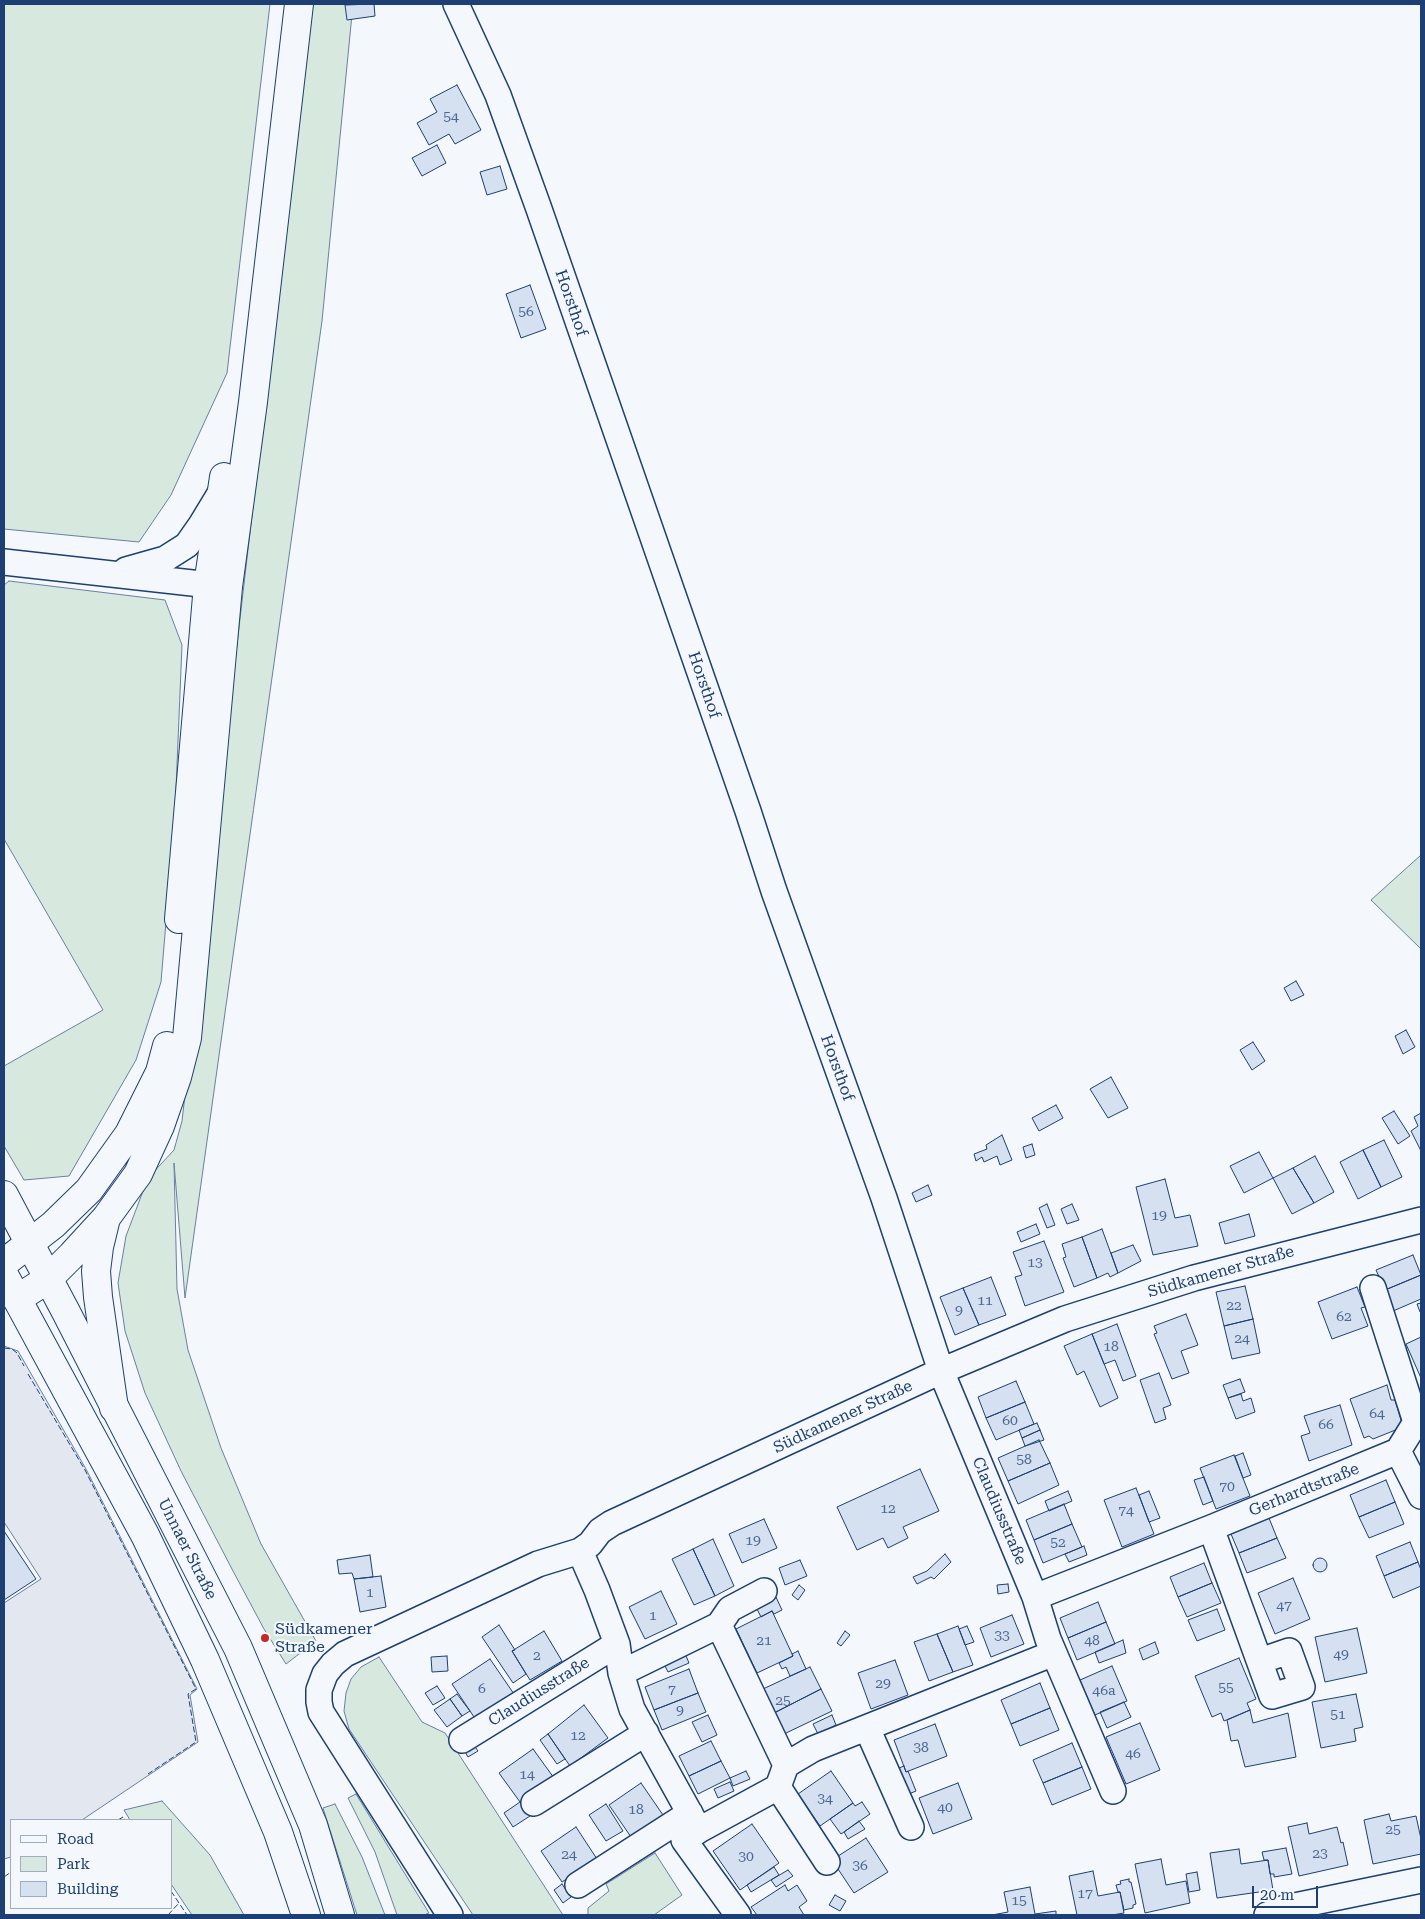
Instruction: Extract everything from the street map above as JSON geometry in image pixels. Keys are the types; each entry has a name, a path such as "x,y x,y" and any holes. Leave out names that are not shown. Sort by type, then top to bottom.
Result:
{"main road":[{"path":"11,1303 48,1279 106,1218 138,1174 160,1126 178,1077 187,1038 218,586 222,490 246,335 283,4"},
{"path":"4,1263 53,1225 89,1190 129,1134 160,1072 171,1026 184,853 218,586 253,402 299,4"},
{"name":"Unnaer Straße","path":"4,1195 238,1648 313,1825 340,1915"},
{"path":"106,1218 99,1247 96,1272 114,1408"},
{"name":"Unnaer Straße","path":"4,1275 11,1303 145,1535 205,1660 272,1816 306,1915"}],"street":[{"name":"Horsthof","path":"456,4 498,95 539,209 778,901 884,1198 941,1371"},
{"path":"108,573 139,567 165,559 187,545 222,490"},
{"path":"4,562 218,586"},
{"name":"Südkamener Straße","path":"450,1915 322,1712 319,1702 319,1690 325,1674 345,1654 538,1564 580,1551 590,1544 600,1531 612,1523 941,1371 1065,1319 1185,1281 1421,1220"},
{"path":"1373,1288 1416,1422 1398,1451 1421,1496"},
{"name":"Claudiusstraße","path":"941,1371 1035,1597 1054,1653 1113,1791"},
{"name":"Gerhardtstraße","path":"1035,1597 1211,1528 1398,1451"},
{"path":"1211,1528 1260,1661"},
{"path":"580,1551 617,1644 621,1672 632,1709 695,1821"},
{"path":"621,1672 719,1625 730,1609 764,1591"},
{"path":"719,1625 782,1776 827,1862"},
{"name":"Claudiusstraße","path":"462,1740 617,1644"},
{"path":"578,1885 782,1776 814,1749 1054,1653"},
{"path":"867,1728 912,1827"},
{"path":"534,1803 646,1733"},
{"path":"695,1821 684,1840 738,1915"},
{"path":"1267,1915 1285,1908 1421,1880"}],"green space":[{"path":"4,4 270,4 227,373 171,495 139,542 4,529"},
{"path":"311,4 353,4 322,321 185,1298 174,1163 177,1289 188,1350 221,1448 261,1544 316,1641 286,1664 264,1629 233,1571 181,1471 145,1393 125,1331 118,1283 126,1236 148,1178 174,1150 182,1121"},
{"path":"9,581 165,600 182,645 175,813 161,982 136,1060 69,1176 24,1180 4,1146 4,1066 103,1010 4,839 4,585"},
{"path":"1421,855 1421,949 1371,900"},
{"path":"379,1657 422,1722 445,1733 563,1915 473,1915 349,1729 344,1711 346,1693 351,1679 361,1667"},
{"path":"356,1794 429,1913 424,1915 397,1915 375,1852 348,1798"},
{"path":"162,1801 210,1855 244,1915 192,1915 172,1885 172,1819 129,1819 124,1810"},
{"path":"335,1804 362,1857 385,1915 357,1915 323,1808"},
{"path":"655,1853 682,1895 654,1915 588,1915 588,1908 609,1891 606,1884"}],"shaded area":[{"path":"4,1346 18,1351 86,1469 197,1689 190,1695 198,1742 83,1819 10,1819 10,1857 4,1859 4,1603 41,1579 4,1522"}],"building":[{"path":"374,4 375,16 347,20 345,5"},
{"path":"457,85 481,130 455,144 449,134 429,145 417,123 437,112 430,99"},
{"path":"437,145 446,163 422,176 412,158"},
{"path":"500,166 507,189 487,195 480,172"},
{"path":"530,285 546,329 521,338 506,294"},
{"path":"1296,981 1304,995 1291,1001 1284,988"},
{"path":"1406,1030 1415,1047 1403,1054 1395,1036"},
{"path":"1253,1042 1265,1061 1252,1070 1240,1050"},
{"path":"1111,1077 1128,1108 1108,1118 1090,1089"},
{"path":"1056,1105 1063,1118 1039,1131 1032,1118"},
{"path":"1394,1111 1410,1136 1398,1144 1382,1118"},
{"path":"1421,1113 1421,1151 1411,1131 1418,1126 1414,1117"},
{"path":"1002,1135 1012,1160 1000,1165 997,1156 984,1162 982,1157 976,1161 974,1154 987,1149 986,1145"},
{"path":"1384,1140 1402,1177 1381,1187 1363,1150"},
{"path":"1032,1144 1035,1155 1026,1158 1023,1147"},
{"path":"1363,1150 1381,1187 1358,1199 1340,1162"},
{"path":"1259,1152 1273,1178 1244,1193 1230,1166"},
{"path":"1315,1156 1334,1192 1314,1203 1293,1168"},
{"path":"1293,1168 1314,1203 1292,1214 1273,1178"},
{"path":"1165,1179 1175,1218 1190,1215 1198,1246 1153,1255 1136,1187"},
{"path":"928,1185 932,1195 916,1202 912,1193"},
{"path":"1047,1204 1055,1225 1047,1228 1039,1208"},
{"path":"1072,1204 1079,1220 1067,1224 1061,1209"},
{"path":"1249,1214 1255,1236 1225,1244 1219,1223"},
{"path":"1036,1224 1040,1234 1021,1242 1017,1232"},
{"path":"1102,1229 1118,1273 1110,1277 1108,1273 1097,1278 1082,1237"},
{"path":"1082,1237 1097,1278 1074,1287 1063,1258 1066,1257 1062,1244"},
{"path":"1044,1241 1064,1292 1025,1306 1015,1277 1022,1275 1013,1252"},
{"path":"1133,1245 1141,1261 1118,1273 1111,1253"},
{"path":"1413,1255 1421,1275 1385,1290 1376,1270"},
{"path":"1421,1275 1421,1299 1393,1311 1385,1290"},
{"path":"991,1277 1006,1315 979,1325 963,1288"},
{"path":"1245,1286 1253,1319 1224,1326 1216,1292"},
{"path":"1357,1287 1365,1307 1361,1308 1368,1326 1332,1339 1318,1302"},
{"path":"963,1288 979,1325 955,1335 940,1297"},
{"path":"1421,1303 1421,1312 1420,1312 1417,1304"},
{"path":"1186,1314 1198,1345 1181,1351 1189,1373 1172,1379 1154,1334 1157,1333 1154,1326"},
{"path":"1253,1319 1260,1353 1232,1359 1224,1326"},
{"path":"1117,1324 1136,1376 1123,1381 1115,1360 1104,1364 1092,1334"},
{"path":"1092,1334 1118,1398 1100,1407 1084,1371 1077,1375 1064,1346"},
{"path":"1421,1337 1421,1378 1406,1344"},
{"path":"1159,1373 1171,1405 1163,1408 1166,1419 1155,1423 1140,1380"},
{"path":"1240,1379 1245,1392 1228,1398 1223,1385"},
{"path":"1016,1381 1025,1402 986,1418 978,1397"},
{"path":"1387,1385 1391,1400 1395,1400 1403,1427 1373,1439 1369,1436 1364,1438 1350,1399"},
{"path":"1241,1394 1243,1401 1251,1398 1255,1412 1236,1419 1228,1398"},
{"path":"1025,1402 1034,1424 996,1440 986,1418"},
{"path":"1340,1405 1352,1445 1309,1461 1301,1436 1310,1433 1304,1416"},
{"path":"1037,1423 1040,1430 1022,1438 1019,1430"},
{"path":"1040,1430 1044,1440 1025,1446 1022,1438"},
{"path":"1039,1440 1050,1463 1008,1481 998,1458"},
{"path":"1243,1453 1251,1475 1243,1478 1235,1456"},
{"path":"1234,1455 1250,1496 1216,1509 1200,1468"},
{"path":"1050,1463 1059,1485 1018,1504 1008,1481"},
{"path":"920,1469 939,1511 903,1527 908,1538 888,1548 883,1538 857,1550 837,1507"},
{"path":"1204,1477 1213,1501 1203,1505 1194,1480"},
{"path":"1386,1480 1395,1502 1359,1517 1350,1495"},
{"path":"1136,1488 1154,1534 1122,1547 1104,1500"},
{"path":"1068,1491 1072,1501 1049,1511 1045,1501"},
{"path":"1149,1491 1160,1518 1149,1522 1139,1495"},
{"path":"1395,1502 1404,1524 1369,1538 1359,1517"},
{"path":"1064,1504 1072,1524 1034,1540 1026,1520"},
{"path":"1269,1518 1277,1538 1239,1553 1231,1534"},
{"path":"764,1519 777,1548 742,1563 729,1534"},
{"path":"1072,1524 1082,1547 1043,1563 1034,1540"},
{"path":"4,1531 36,1579 4,1600"},
{"path":"1277,1538 1286,1558 1247,1573 1239,1553"},
{"path":"713,1539 734,1586 715,1596 693,1549"},
{"path":"1410,1542 1418,1562 1384,1576 1376,1556"},
{"path":"1084,1546 1087,1555 1069,1562 1065,1554"},
{"path":"693,1549 715,1596 694,1605 672,1559"},
{"path":"945,1554 951,1562 934,1579 931,1577 917,1584 913,1577 927,1571"},
{"path":"370,1555 373,1577 354,1579 352,1573 339,1574 337,1560"},
{"path":"1320,1558 1325,1560 1327,1565 1325,1570 1320,1572 1315,1570 1313,1565 1315,1560"},
{"path":"800,1560 807,1576 785,1585 779,1568"},
{"path":"1418,1562 1421,1570 1421,1586 1393,1598 1384,1576"},
{"path":"1204,1563 1212,1583 1178,1597 1170,1577"},
{"path":"381,1576 386,1607 360,1612 354,1579"},
{"path":"1293,1578 1310,1619 1275,1634 1258,1593"},
{"path":"1212,1583 1221,1603 1187,1617 1178,1597"},
{"path":"1008,1584 1009,1592 998,1594 997,1585"},
{"path":"799,1585 805,1590 798,1600 792,1595"},
{"path":"661,1591 677,1624 645,1639 629,1607"},
{"path":"775,1595 782,1610 774,1614 772,1611 761,1617 755,1605"},
{"path":"1098,1602 1106,1622 1068,1638 1060,1618"},
{"path":"1217,1609 1225,1630 1197,1641 1188,1620"},
{"path":"772,1611 793,1656 757,1673 736,1629"},
{"path":"1012,1615 1024,1644 991,1657 980,1628"},
{"path":"1106,1622 1115,1644 1077,1660 1068,1638"},
{"path":"499,1625 515,1650 512,1651 526,1674 513,1683 482,1637"},
{"path":"958,1626 973,1665 953,1672 937,1634"},
{"path":"967,1626 974,1642 965,1645 959,1629"},
{"path":"1357,1628 1367,1673 1325,1682 1315,1637"},
{"path":"544,1631 562,1661 530,1680 512,1651"},
{"path":"845,1631 850,1635 841,1646 837,1643"},
{"path":"937,1634 953,1672 929,1681 914,1642"},
{"path":"1123,1640 1126,1653 1099,1663 1095,1652"},
{"path":"1155,1642 1159,1653 1143,1660 1139,1649"},
{"path":"684,1651 689,1663 668,1672 662,1660"},
{"path":"798,1651 806,1669 790,1676 786,1667 782,1669 779,1663 793,1656 792,1654"},
{"path":"447,1656 448,1671 432,1672 431,1657"},
{"path":"1239,1658 1256,1699 1247,1703 1250,1710 1224,1721 1221,1713 1212,1717 1195,1676"},
{"path":"490,1659 514,1694 476,1720 452,1684"},
{"path":"895,1660 908,1695 871,1709 858,1673"},
{"path":"1112,1666 1127,1701 1095,1715 1080,1680"},
{"path":"810,1667 821,1689 774,1713 763,1689"},
{"path":"689,1669 698,1693 654,1710 645,1687"},
{"path":"1040,1683 1050,1708 1011,1724 1001,1700"},
{"path":"437,1686 445,1698 433,1705 425,1693"},
{"path":"821,1689 832,1711 784,1734 774,1713"},
{"path":"698,1693 706,1712 662,1730 654,1710"},
{"path":"457,1694 470,1711 462,1716 450,1699"},
{"path":"1356,1694 1363,1727 1354,1729 1356,1741 1321,1748 1312,1702"},
{"path":"450,1699 462,1716 447,1727 434,1710"},
{"path":"1124,1702 1131,1717 1107,1728 1100,1712"},
{"path":"584,1705 608,1738 570,1766 548,1734"},
{"path":"1050,1708 1059,1730 1020,1746 1011,1724"},
{"path":"1250,1710 1253,1723 1288,1713 1296,1757 1245,1767 1238,1740 1231,1741 1227,1720"},
{"path":"708,1715 717,1735 702,1742 692,1722"},
{"path":"832,1715 836,1725 818,1734 813,1724"},
{"path":"1140,1723 1160,1770 1126,1784 1106,1737"},
{"path":"935,1724 947,1756 906,1772 894,1740"},
{"path":"548,1734 565,1759 557,1764 540,1740"},
{"path":"711,1741 721,1761 689,1776 679,1756"},
{"path":"1072,1743 1082,1767 1043,1783 1033,1760"},
{"path":"473,1744 478,1751 468,1757 464,1750"},
{"path":"533,1749 554,1778 520,1802 499,1773"},
{"path":"721,1761 730,1778 698,1794 689,1776"},
{"path":"904,1766 916,1791 904,1796 894,1770"},
{"path":"1082,1767 1091,1789 1052,1805 1043,1783"},
{"path":"746,1771 750,1779 733,1786 730,1778"},
{"path":"831,1771 853,1803 820,1826 798,1794"},
{"path":"730,1782 734,1791 718,1798 714,1789"},
{"path":"641,1783 663,1815 631,1837 609,1805"},
{"path":"958,1783 972,1819 933,1834 919,1798"},
{"path":"520,1802 530,1816 513,1827 504,1813"},
{"path":"862,1802 870,1814 841,1834 830,1819 853,1803 855,1806"},
{"path":"606,1804 623,1831 606,1841 589,1815"},
{"path":"1389,1814 1391,1821 1416,1816 1421,1839 1421,1854 1373,1864 1364,1820"},
{"path":"859,1821 865,1829 848,1839 844,1832"},
{"path":"1307,1823 1309,1834 1337,1827 1341,1843 1343,1842 1348,1865 1299,1876 1288,1827"},
{"path":"752,1824 779,1863 740,1890 713,1851"},
{"path":"576,1827 597,1859 562,1882 541,1851"},
{"path":"866,1838 888,1872 854,1893 832,1860"},
{"path":"1286,1848 1292,1874 1274,1877 1274,1874 1270,1874 1268,1860 1264,1860 1262,1852"},
{"path":"1239,1849 1241,1864 1268,1860 1273,1890 1217,1898 1210,1853"},
{"path":"1161,1859 1166,1885 1186,1881 1190,1903 1145,1913 1135,1864"},
{"path":"774,1867 779,1875 751,1892 747,1885"},
{"path":"788,1870 793,1876 776,1887 771,1880"},
{"path":"1093,1871 1098,1896 1120,1892 1124,1913 1077,1915 1069,1876"},
{"path":"1197,1872 1200,1890 1189,1892 1186,1874"},
{"path":"1129,1879 1136,1904 1133,1905 1133,1908 1124,1910 1120,1892 1118,1892 1116,1885 1121,1884 1120,1881"},
{"path":"562,1884 566,1890 574,1884 579,1891 563,1903 554,1890"},
{"path":"785,1885 788,1891 797,1885 807,1901 799,1907 804,1915 757,1915 751,1907"},
{"path":"1030,1887 1035,1914 1056,1911 1056,1915 992,1915 1008,1912 1004,1892"},
{"path":"835,1895 846,1901 840,1911 829,1905"}],"fence":[{"path":"4,1348 12,1349 17,1353 24,1366"},
{"path":"28,1374 85,1470 196,1689 188,1694 196,1742 148,1774"},
{"path":"120,1819 123,1817 125,1819"},
{"path":"4,1877 10,1873"},
{"path":"172,1892 187,1915"},
{"path":"168,1915 179,1903"}],"place":[{"name":"Südkamener Straße","path":"265,1638"}]}
